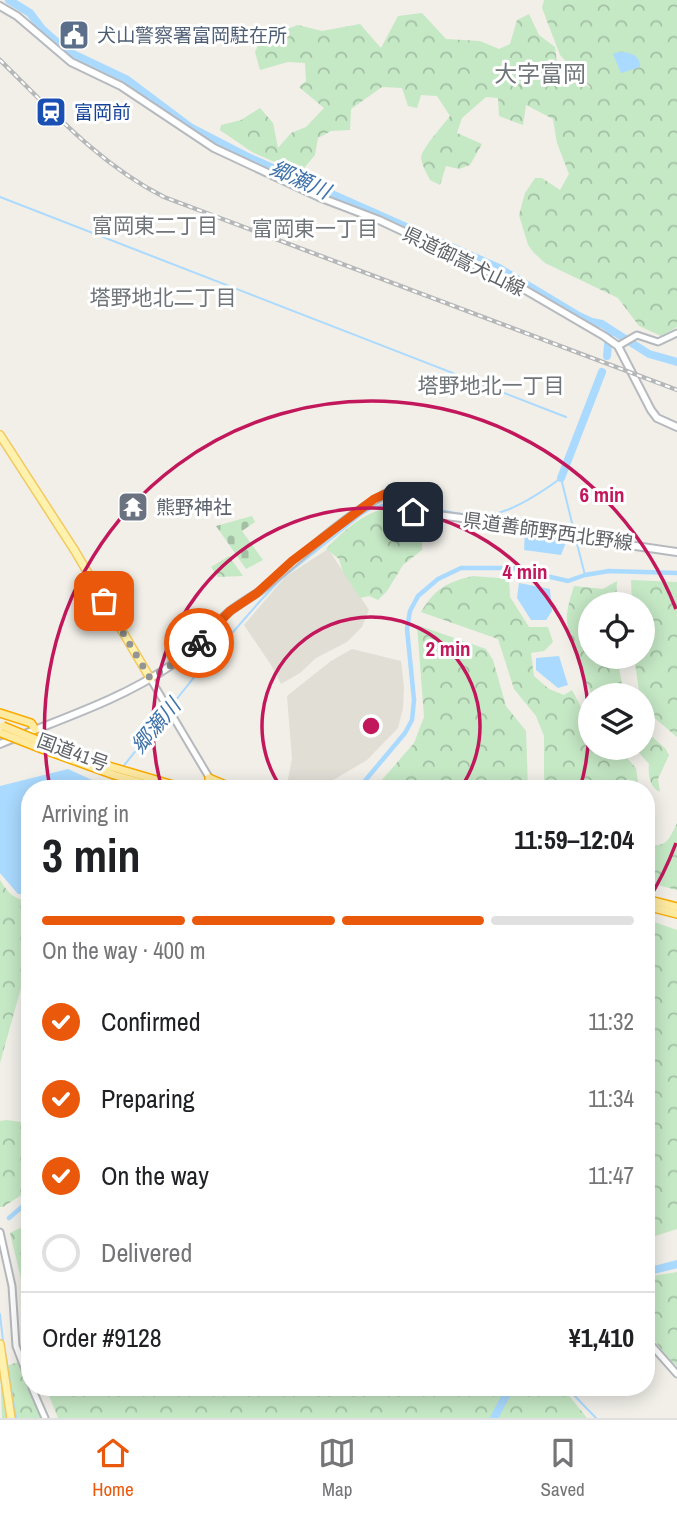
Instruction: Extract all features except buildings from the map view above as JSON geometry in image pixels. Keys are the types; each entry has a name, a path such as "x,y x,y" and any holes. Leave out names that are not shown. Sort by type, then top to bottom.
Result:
{"highway":[{"path":"0,713 31,723 34,729"},
{"name":"国道41号","path":"1,729 137,780"},
{"name":"国道41号","path":"103,768 149,780"},
{"path":"209,778 213,780"},
{"path":"655,901 677,907"},
{"path":"655,908 677,914"}],"main road":[{"name":"県道御嵩犬山線","path":"0,6 17,16 71,62 121,86 214,148 265,173 379,220 503,279 619,344"},
{"path":"619,344 651,410 657,418 677,427"},
{"path":"0,435 75,551 150,678"},
{"name":"県道善師野西北野線","path":"0,744 113,698 150,678 188,652 230,611 257,593 292,561 357,511 387,493 405,509 566,531 580,537 677,552"},
{"path":"0,1344 11,1418"}],"street":[{"path":"619,344 637,335 658,342 677,333"},
{"path":"150,678 209,778"},
{"path":"0,1232 12,1286 16,1346 21,1359"},
{"path":"655,1349 677,1374"},
{"path":"35,1396 45,1418"}],"shaded area":[{"path":"328,549 369,610 362,627 347,642 316,658 300,673 281,684 244,625 285,577"},
{"path":"352,649 401,661 404,687 398,728 367,760 333,780 288,780 292,759 287,696 331,661"}],"green space":[{"path":"544,0 677,0 677,327 661,336 639,326 618,298 545,263 528,245 519,215 525,193 535,178 542,178 560,190 569,174 557,143 553,119 526,105 523,125 499,116 498,98 486,97 462,118 457,133 482,144 470,165 459,169 446,166 440,185 430,180 421,158 428,144 450,116 437,96 421,95 417,108 408,106 402,88 382,87 351,109 350,130 331,131 318,138 315,155 300,173 252,152 220,130 221,125 241,120 260,108 273,123 278,148 291,133 306,127 324,108 299,87 306,81 305,63 288,62 260,70 255,52 266,28 287,29 298,25 322,31 360,24 381,48 398,16 422,13 446,39 480,41 499,49 510,44 517,20 529,14 539,35 555,47 558,71 591,88 560,55 542,8"},
{"path":"388,508 396,508 405,515 423,518 422,550 403,565 378,600 369,596 360,598 343,572 339,559 326,549 362,518"},
{"path":"252,516 255,522 242,531 263,560 246,569 216,526"},
{"path":"229,556 243,576 218,577 211,567"},
{"path":"473,576 509,579 510,597 529,627 548,627 553,642 544,651 531,653 534,676 549,689 564,695 572,690 578,701 578,760 629,760 636,768 638,780 544,780 544,736 536,716 514,689 498,639 421,612 442,588"},
{"path":"631,580 677,582 677,737 655,718 655,683 638,683 636,669 655,669 655,592 632,592"},
{"path":"617,581 617,592 578,592 578,661 567,622 574,586 603,589"},
{"path":"417,625 486,649 493,660 506,706 526,731 528,780 382,780 414,743 424,717"},
{"path":"581,669 619,669 622,683 586,683"},
{"path":"655,739 669,755 658,779 660,792 655,789 655,780 650,780 649,764 645,760 655,760"},
{"path":"677,823 677,890 655,884 655,845 666,842"},
{"path":"0,880 12,895 21,899 21,988 0,1063"},
{"path":"655,922 677,930 677,1229 655,1236"},
{"path":"0,1121 21,1122 21,1194 3,1207 0,1207"},
{"path":"21,1228 21,1279 10,1233"},
{"path":"677,1272 677,1366 655,1340 655,1276"},
{"path":"18,1362 21,1369 21,1396 33,1396 42,1418 2,1418 0,1368"},
{"path":"49,1396 569,1396 587,1418 58,1418"}],"water":[{"path":"630,53 636,57 640,67 621,73 613,54"},
{"path":"525,532 568,537 561,555 524,550"},
{"path":"519,583 550,589 552,611 546,620 531,620 517,598"},
{"path":"559,656 568,685 558,688 536,670 536,658"},
{"path":"68,769 92,780 24,780"},
{"path":"21,781 21,894 18,894 0,873 0,786"}],"waterway":[{"name":"郷瀬川","path":"9,0 30,13 42,29 67,51 126,79 190,127 248,157 499,268 577,315 602,324 649,354 677,362"},
{"path":"0,197 566,417"},
{"name":"郷瀬川","path":"607,356 609,334"},
{"name":"郷瀬川","path":"561,478 602,372"},
{"name":"郷瀬川","path":"403,503 462,514 494,514 520,504 561,478 574,531"},
{"name":"郷瀬川","path":"122,768 199,671 281,579 361,515 374,507 394,502"},
{"path":"575,536 585,575"},
{"path":"366,780 405,733 412,720 414,700 407,629 410,611 418,596 438,579 461,568 512,568 568,581 609,571 677,573"},
{"path":"9,1218 21,1208"},
{"path":"655,1270 677,1264"},
{"path":"0,1314 3,1341"},
{"path":"5,1353 16,1418"},
{"path":"494,1418 506,1396"},
{"path":"575,1396 596,1418"}],"railway":[{"path":"0,60 57,117 97,152 140,184 164,197 677,390"}],"way so far":[{"path":"104,601 150,678 199,643"}],"place":[{"name":"犬山警察署富岡駐在所","path":"74,35"},
{"name":"富岡前","path":"51,112"},
{"name":"熊野神社","path":"133,507"}],"district":[{"name":"大字富岡","path":"540,74"},
{"name":"富岡東二丁目","path":"155,226"},
{"name":"富岡東一丁目","path":"315,229"},
{"name":"塔野地北二丁目","path":"163,298"},
{"name":"塔野地北一丁目","path":"491,386"}],"route":[{"path":"199,643 230,611 257,593 292,561 374,499 387,493 405,509 413,512"}]}
